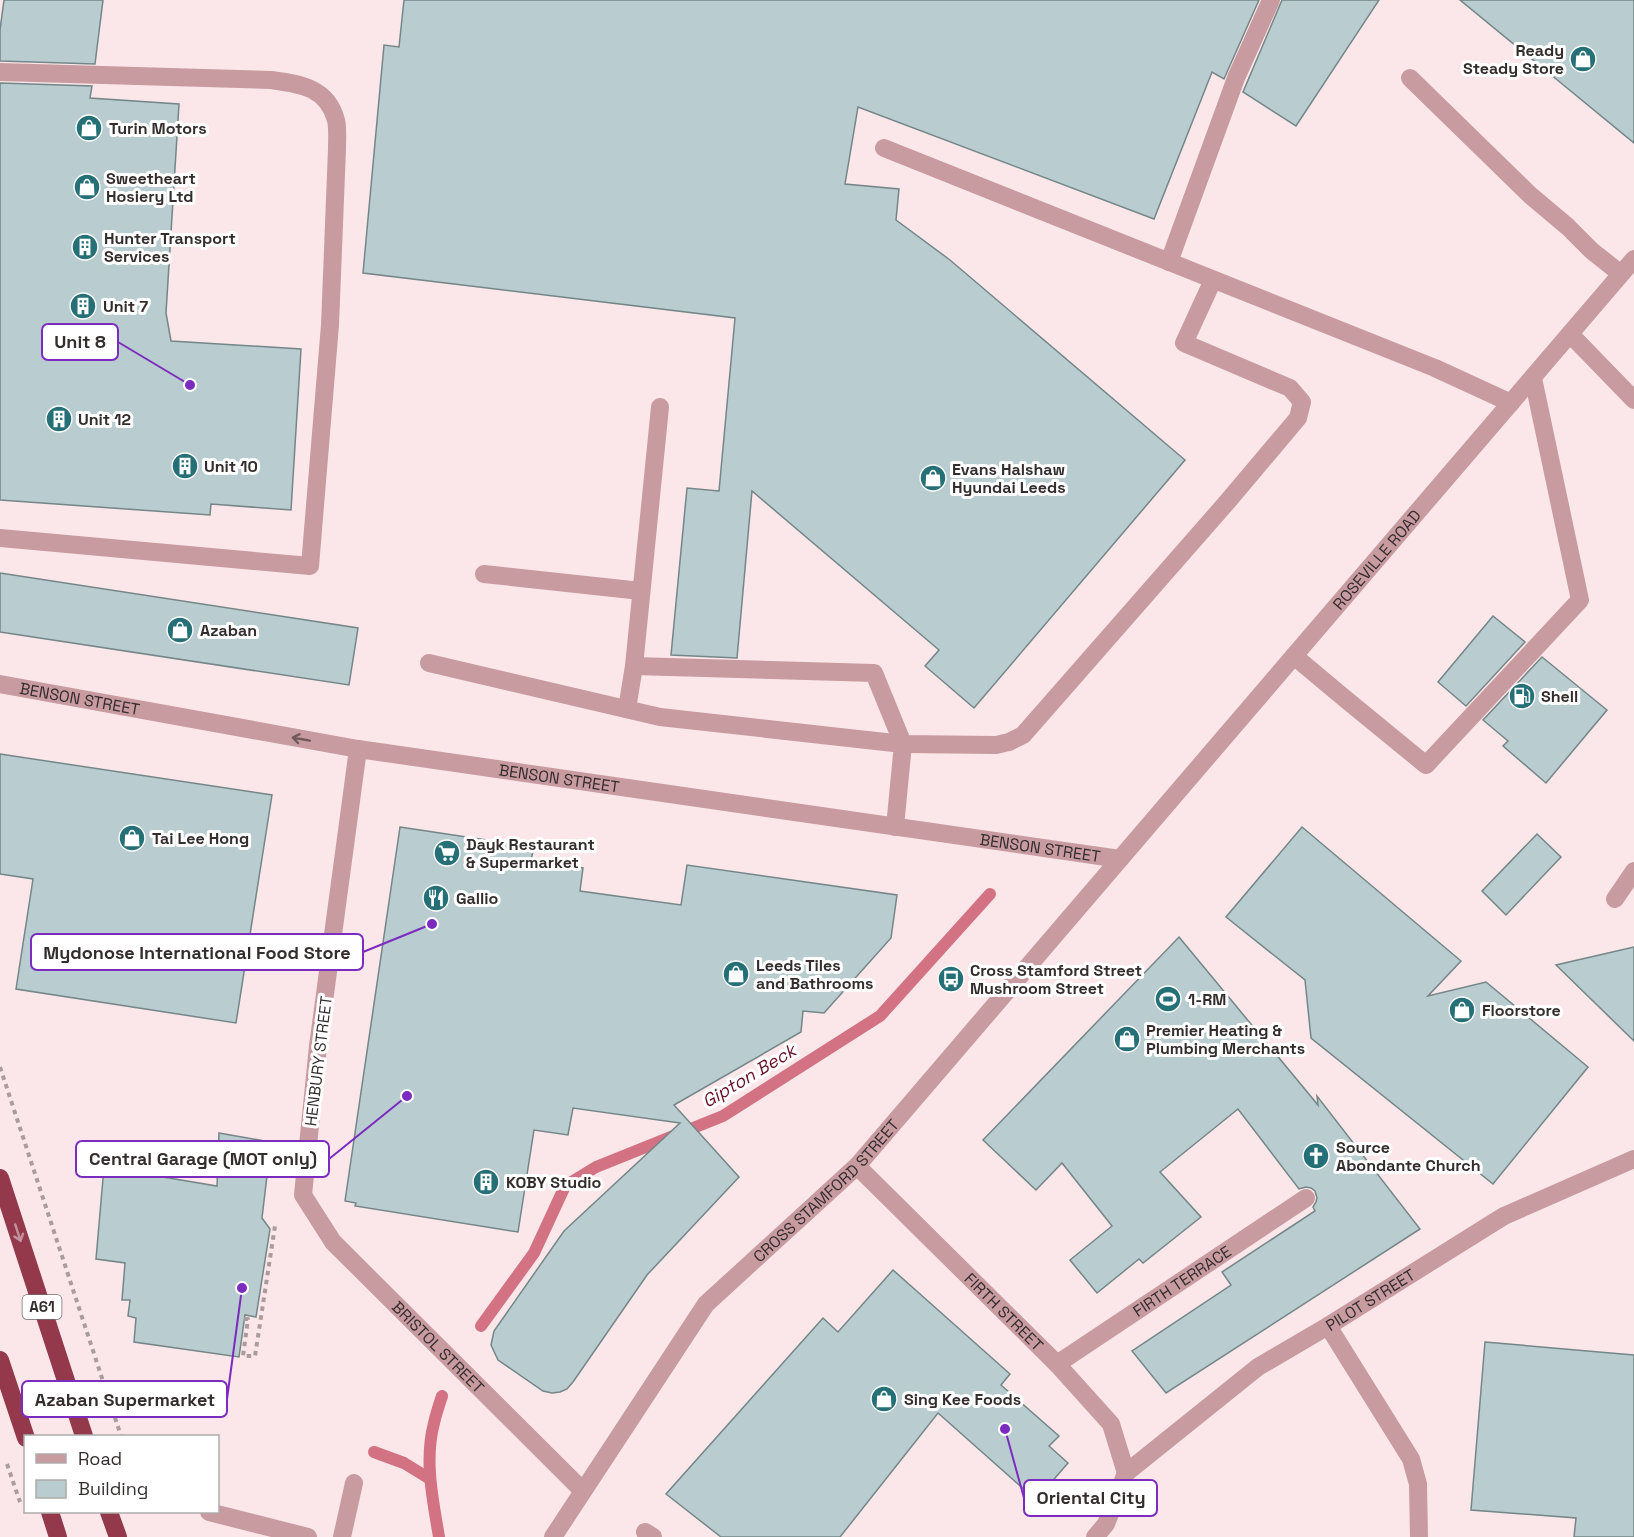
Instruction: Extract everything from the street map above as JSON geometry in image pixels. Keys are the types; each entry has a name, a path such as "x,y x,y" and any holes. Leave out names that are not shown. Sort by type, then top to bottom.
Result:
{"highway":[{"name":"A61","path":"0,1178 83,1435"},
{"path":"0,1360 25,1435"},
{"path":"50,1513 58,1537"},
{"path":"109,1513 118,1537"}],"street":[{"path":"1169,262 1236,78 1271,0"},
{"path":"0,72 271,80 301,84 325,97 336,120 338,150 330,325 310,566 0,538"},
{"path":"1410,78 1530,195 1621,274"},
{"path":"884,148 1434,368 1511,403"},
{"name":"ROSEVILLE ROAD","path":"1120,860 1634,259"},
{"path":"429,663 660,717 903,744 996,745 1009,742 1023,735 1298,418 1302,402 1290,388 1184,342 1213,280"},
{"path":"1570,334 1634,399"},
{"path":"1294,656 1426,765 1580,600 1533,378"},
{"path":"627,709 634,666 660,407"},
{"path":"484,574 642,591"},
{"path":"634,666 874,673 903,744 895,827"},
{"name":"BENSON STREET","path":"0,684 358,749 1120,860"},
{"name":"HENBURY STREET","path":"303,1195 318,1046 358,749"},
{"name":"CROSS STAMFORD STREET","path":"553,1537 706,1304 857,1166 1120,860"},
{"path":"1615,899 1634,871"},
{"name":"PILOT STREET","path":"1126,1473 1257,1366 1328,1326 1504,1216 1634,1159"},
{"name":"FIRTH STREET","path":"857,1166 1057,1364 1111,1424 1126,1473"},
{"name":"BRISTOL STREET","path":"303,1195 333,1242 583,1491"},
{"name":"FIRTH TERRACE","path":"1057,1364 1306,1198"},
{"path":"1328,1326 1411,1459 1418,1484 1419,1537"},
{"path":"1095,1537 1106,1524 1126,1473"},
{"path":"342,1537 354,1483"},
{"path":"213,1513 308,1537"}],"path":[{"path":"0,1067 120,1435"},
{"path":"244,1319 248,1319 243,1356 255,1356 275,1226"},
{"path":"7,1464 21,1506"}],"building":[{"path":"4,0 103,0 95,64 0,61 0,30"},
{"path":"404,0 1259,0 1224,79 1212,72 1154,219 858,107 845,184 899,189 896,220 950,260 1185,460 974,708 925,666 939,650 752,491 737,658 671,655 687,488 719,491 735,318 363,273 384,45 399,47"},
{"path":"1282,0 1379,0 1296,126 1243,92"},
{"name":"Ready Steady Store","path":"1460,0 1634,0 1634,143"},
{"path":"0,83 92,86 90,98 179,104 166,313 171,341 301,349 291,510 211,504 210,515 0,500"},
{"name":"Azaban","path":"0,573 358,628 349,685 0,632"},
{"path":"1493,616 1525,642 1466,706 1438,682"},
{"path":"1542,657 1607,710 1546,783 1503,746 1508,741 1483,720"},
{"path":"0,754 272,795 236,1023 16,989 33,879 0,874"},
{"path":"400,827 534,847 531,860 583,868 580,891 681,905 687,865 897,895 891,938 824,1013 803,1011 801,1032 674,1105 739,1177 647,1275 573,1382 567,1389 560,1392 543,1391 498,1360 491,1345 494,1331 564,1231 680,1123 573,1108 568,1135 534,1130 518,1232 355,1206 356,1203 345,1201"},
{"name":"Floorstore","path":"1302,827 1461,961 1428,996 1486,982 1588,1067 1493,1184 1311,1038 1305,980 1226,917"},
{"path":"1537,834 1561,857 1506,915 1482,891"},
{"path":"1179,937 1318,1105 1317,1096 1420,1229 1166,1393 1132,1351 1231,1285 1222,1272 1315,1211 1313,1207 1317,1198 1315,1191 1306,1187 1299,1189 1238,1109 1160,1172 1201,1217 1143,1263 1139,1259 1097,1293 1070,1260 1112,1226 1062,1163 1036,1190 983,1140"},
{"path":"1634,947 1634,1041 1556,965"},
{"path":"219,1133 271,1142 262,1218 270,1229 256,1317 245,1315 239,1357 134,1342 136,1318 128,1316 130,1300 122,1300 125,1263 96,1259 104,1167 217,1186"},
{"name":"Sing Kee Foods","path":"893,1270 1010,1374 1001,1385 1059,1436 1049,1446 1068,1463 1036,1500 938,1413 840,1537 721,1537 666,1494 823,1318 838,1332"},
{"path":"1485,1342 1634,1355 1634,1537 1574,1537 1576,1518 1471,1510"}],"waterway":[{"name":"Gipton Beck","path":"481,1326 534,1253 565,1186 596,1167 723,1116 880,1016 990,894"},
{"name":"Gipton Beck","path":"439,1537 430,1480 430,1452 431,1437 442,1396"},
{"path":"374,1452 404,1463 430,1479"}],"place":[{"name":"Ready Steady Store","path":"1583,59"},
{"name":"Turin Motors","path":"89,128"},
{"name":"Sweetheart Hosiery Ltd","path":"87,187"},
{"name":"Hunter Transport Services","path":"85,247"},
{"name":"Unit 7","path":"83,306"},
{"name":"Unit 8","path":"190,385"},
{"name":"Unit 12","path":"59,419"},
{"name":"Unit 10","path":"185,466"},
{"name":"Evans Halshaw Hyundai Leeds","path":"933,478"},
{"name":"Azaban","path":"180,630"},
{"name":"Shell","path":"1522,696"},
{"name":"Tai Lee Hong","path":"132,838"},
{"name":"Dayk Restaurant & Supermarket","path":"447,853"},
{"name":"Gallio","path":"436,898"},
{"name":"Mydonose International Food Store","path":"432,924"},
{"name":"Leeds Tiles and Bathrooms","path":"736,974"},
{"name":"Cross Stamford Street Mushroom Street","path":"951,979"},
{"name":"1-RM","path":"1168,999"},
{"name":"Floorstore","path":"1462,1010"},
{"name":"Premier Heating & Plumbing Merchants","path":"1127,1039"},
{"name":"Central Garage (MOT only)","path":"407,1096"},
{"name":"Source Abondante Church","path":"1316,1156"},
{"name":"KOBY Studio","path":"486,1182"},
{"name":"Azaban Supermarket","path":"242,1288"},
{"name":"Sing Kee Foods","path":"884,1399"},
{"name":"Oriental City","path":"1005,1429"}]}
